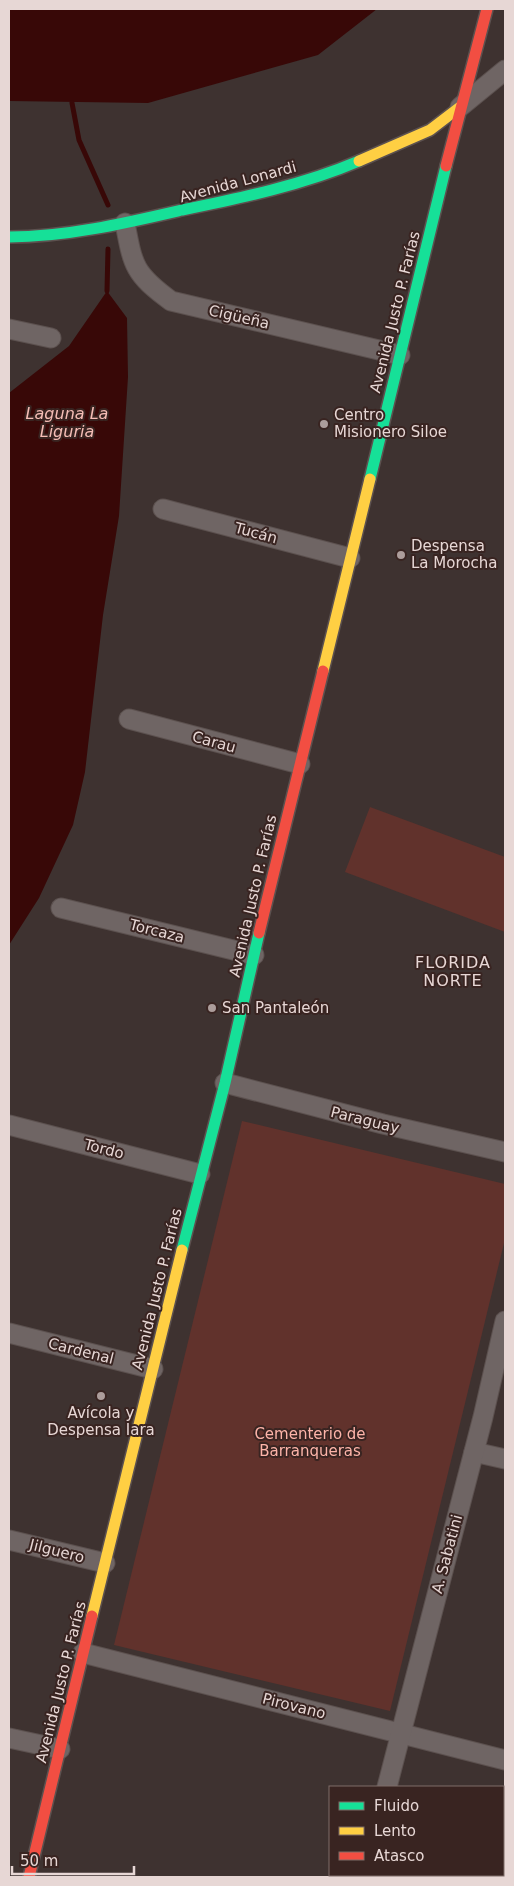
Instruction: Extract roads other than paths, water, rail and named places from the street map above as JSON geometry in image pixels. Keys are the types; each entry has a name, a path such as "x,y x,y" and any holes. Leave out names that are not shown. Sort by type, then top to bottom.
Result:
{"street":[{"name":"Avenida Justo P. Farías","path":"29,1877 200,1174 225,1083 254,955 460,107 487,9"},
{"path":"460,107 505,70"},
{"name":"Avenida Lonardi","path":"9,237 37,237 125,223 177,214 253,195 342,168 430,130 460,107"},
{"name":"Cigüeña","path":"125,223 133,264 152,287 171,301 400,355"},
{"path":"9,329 51,338"},
{"name":"Tucán","path":"163,509 350,558"},
{"name":"Carau","path":"129,719 300,764"},
{"name":"Torcaza","path":"61,908 254,955"},
{"name":"Paraguay","path":"225,1083 382,1124 505,1152"},
{"name":"Tordo","path":"9,1125 200,1174"},
{"name":"A. Sabatini","path":"387,1786 474,1452 505,1320"},
{"name":"Cardenal","path":"9,1333 152,1369"},
{"path":"474,1452 505,1460"},
{"name":"Jilguero","path":"9,1540 105,1563"},
{"name":"Pirovano","path":"83,1653 505,1760"},
{"path":"9,1738 60,1750"}],"water":[{"path":"9,9 377,9 318,55 148,103 9,101"},
{"name":"Laguna La Liguria","path":"107,291 127,318 128,377 119,516 103,615 85,772 73,825 39,898 9,945 9,393 69,346"}],"waterway":[{"path":"72,103 79,140 108,205"},
{"path":"107,291 108,249"}],"place":[{"name":"Centro Misionero Siloe","path":"324,424"},
{"name":"Despensa La Morocha","path":"401,555"},
{"name":"San Pantaleón","path":"212,1008"},
{"name":"Avícola y Despensa Iara","path":"101,1396"}],"district":[{"name":"FLORIDA NORTE","path":"453,971"}],"park label":[{"name":"Cementerio de Barranqueras","path":"310,1442"}]}
